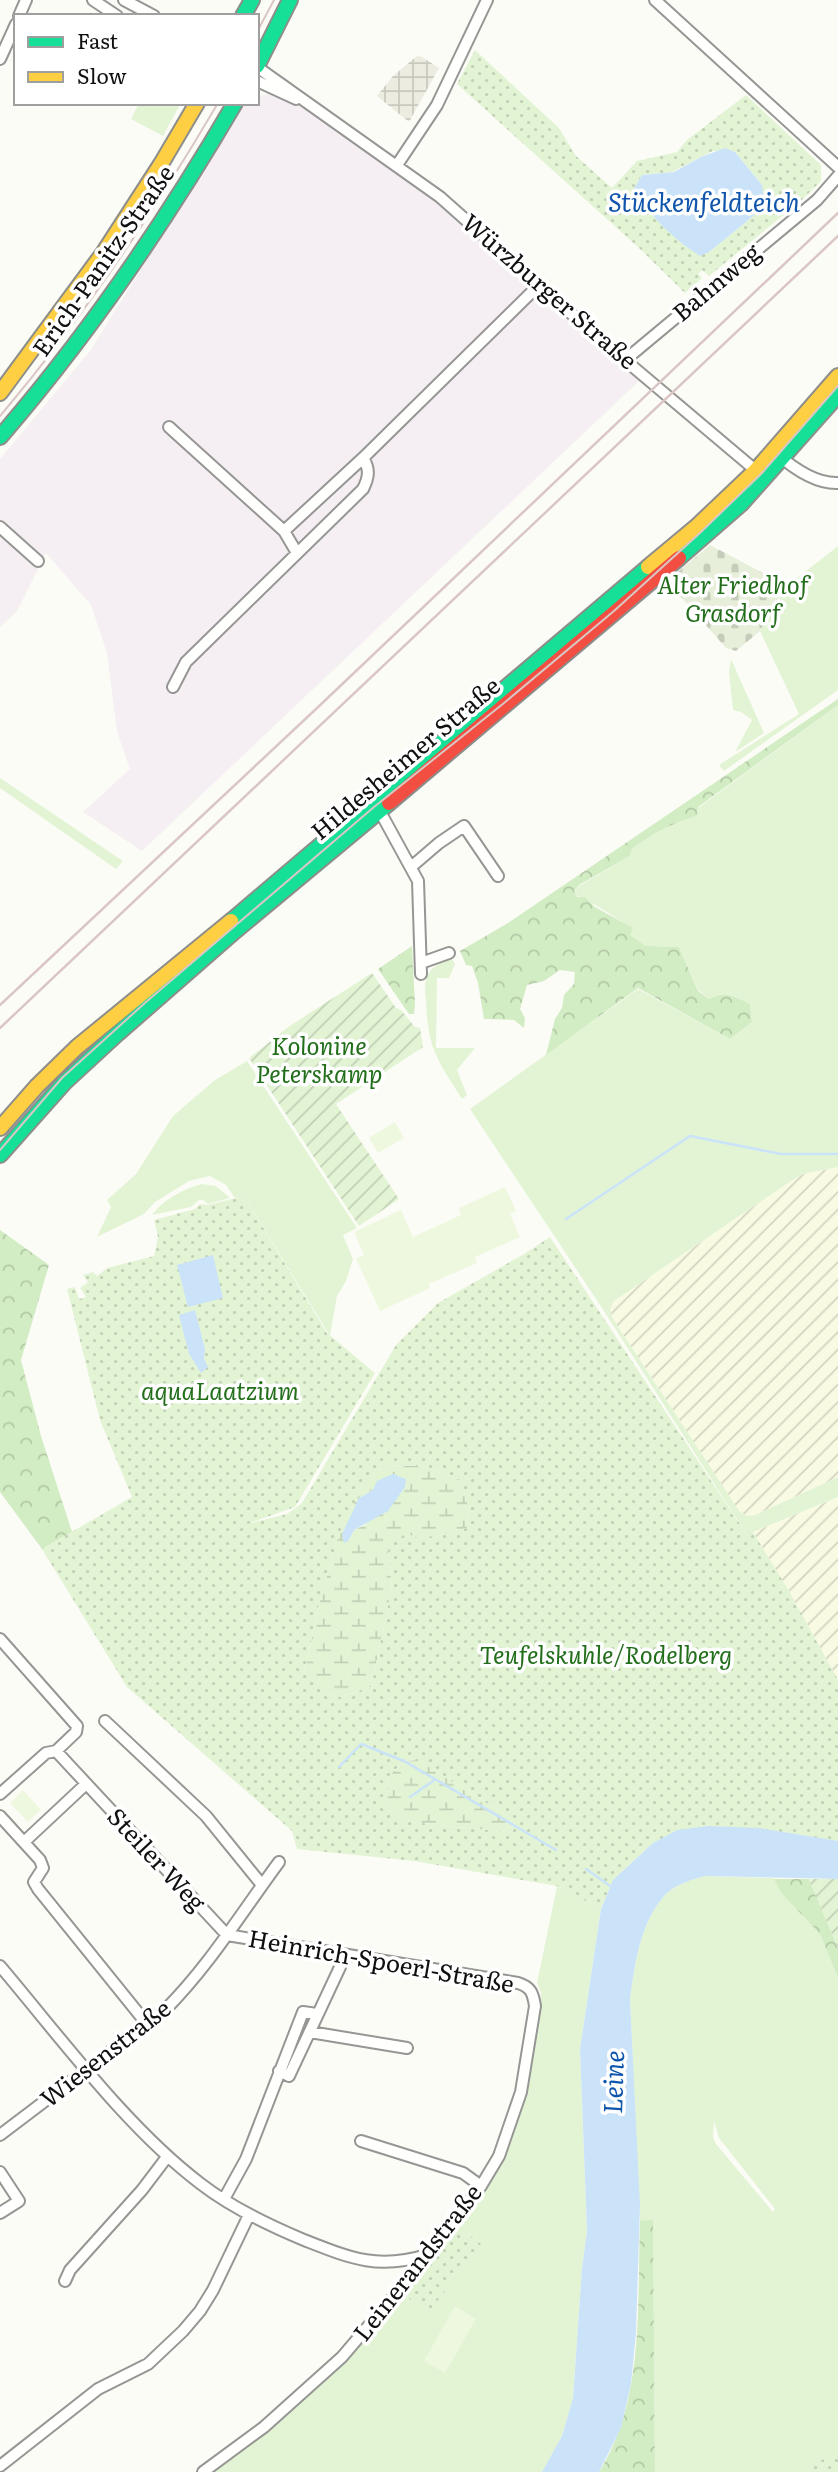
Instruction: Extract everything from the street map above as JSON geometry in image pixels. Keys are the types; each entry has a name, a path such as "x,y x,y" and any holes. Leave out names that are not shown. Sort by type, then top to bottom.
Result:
{"street":[{"path":"93,0 114,14"},
{"path":"124,0 149,14"},
{"path":"259,62 290,0"},
{"path":"397,165 437,105 487,0"},
{"path":"655,0 838,167"},
{"path":"0,59 14,28"},
{"name":"Würzburger Straße","path":"259,67 440,197 625,360 760,474"},
{"name":"Würzburger Straße","path":"259,82 327,114"},
{"name":"Erich-Panitz-Straße","path":"0,393 124,222 196,105"},
{"name":"Erich-Panitz-Straße","path":"0,438 52,376 133,267 234,105"},
{"name":"Bahnweg","path":"625,360 817,200 838,176"},
{"path":"284,531 363,458 539,285"},
{"name":"Hildesheimer Straße","path":"778,454 838,376"},
{"name":"Hildesheimer Straße","path":"0,1155 64,1083 116,1035 547,650 760,474 838,395"},
{"path":"169,427 284,531 297,553"},
{"path":"778,454 795,468 821,482 838,483"},
{"path":"173,687 186,662 363,489 368,478 368,466 363,458"},
{"path":"0,527 38,561"},
{"path":"374,806 418,881 421,969 449,953"},
{"name":"Hildesheimer Straße","path":"0,1128 37,1086 77,1047 374,806"},
{"path":"411,867 464,826 498,876"},
{"path":"0,1639 78,1726 76,1732 56,1751 46,1753 0,1794"},
{"path":"105,1721 206,1816 262,1885"},
{"name":"Steiler Weg","path":"56,1751 227,1936"},
{"path":"24,1842 86,1784"},
{"path":"0,1816 40,1860 43,1868 34,1882 38,1889 147,2024"},
{"name":"Wiesenstraße","path":"0,2135 165,2010 227,1936 279,1862"},
{"name":"Heinrich-Spoerl-Straße","path":"227,1936 518,1983 528,1986 533,1993"},
{"path":"279,2071 289,2076 340,1967 342,1956"},
{"path":"0,1966 88,2070 167,2157 204,2187 249,2215 322,2247 366,2262 398,2262 427,2255"},
{"name":"Leinerandstraße","path":"203,2472 273,2420 342,2357 481,2186 499,2156 521,2092 535,2006 533,1993"},
{"path":"224,2199 246,2159 303,2012 317,2014"},
{"path":"310,2032 407,2048"},
{"path":"361,2141 463,2173 481,2186"},
{"path":"65,2281 70,2270 134,2200 167,2157"},
{"path":"0,2172 19,2202 0,2213"},
{"path":"0,2466 98,2389 148,2364 183,2331 213,2290 249,2215"}],"shaded area":[{"path":"417,56 439,68 409,122 377,96 393,76"},
{"path":"274,93 327,115 397,165 625,360 639,381 142,851 83,812 130,769 117,732 107,653 91,605 46,553 17,611 0,627 0,459 90,351 244,105 259,105 259,96"}],"green space":[{"path":"475,50 559,128 576,156 612,188 637,161 677,152 687,140 746,95 821,165 821,181 709,276 702,270 698,274 702,278 685,293 457,84","holes":["713,151 735,152 762,185 757,213 709,252 671,233 633,190 642,175 672,172"]},
{"path":"138,105 180,105 163,136 131,119"},
{"name":"Alter Friedhof Grasdorf","path":"710,545 786,585 760,631 736,651 726,648 667,581"},
{"path":"838,546 838,690 724,771 719,765 799,714 760,631 787,586"},
{"path":"731,659 764,733 735,752 752,720 733,710 729,672"},
{"path":"838,699 838,705 698,807 697,816 655,834 632,849 630,856 579,885 574,891 577,897 585,897 595,907 633,928 630,935 646,946 679,947 698,991 709,999 725,995 750,1004 752,1022 730,1039 638,988 546,1055 564,995 574,984 575,972 560,970 544,981 527,985 520,1009 525,1018 524,1028 514,1020 484,1019 472,966 466,965 460,951 508,923"},
{"path":"838,705 838,1167 803,1174 791,1181 614,1301 610,1309 613,1319 740,1512 747,1516 755,1515 838,1477 838,1497 753,1532 745,1532 602,1308 470,1109 638,989 730,1039 752,1022 750,1004 730,995 709,999 698,990 679,947 646,946 630,935 632,928 577,896 574,891 630,856 632,849 655,834 697,816 698,808"},
{"path":"0,778 123,861 116,869 0,788"},
{"path":"412,946 415,1004 414,1014 409,1014 378,969"},
{"path":"451,957 455,964 449,978 437,978 436,1048 475,1048 457,1070 467,1095 462,1099 435,1053 427,1018 427,977 432,969"},
{"name":"Kolonine Peterskamp","path":"372,973 396,1008 401,1010 415,1027 420,1028 423,1047 336,1104 399,1199 359,1226 249,1058 291,1025"},
{"path":"247,1061 357,1228 343,1235 353,1259 346,1281 337,1296 330,1336 244,1196 235,1198 226,1185 210,1176 189,1181 155,1202 144,1214 97,1237 111,1207 107,1200 136,1174 173,1116 215,1080"},
{"path":"395,1122 404,1138 378,1153 369,1138"},
{"path":"838,1167 838,1477 755,1515 747,1516 740,1512 613,1319 610,1309 614,1301 791,1181 803,1174"},
{"path":"202,1184 216,1186 230,1198 208,1204 199,1200 191,1207 152,1215 174,1195"},
{"path":"505,1187 516,1211 510,1214 520,1237 475,1257 477,1263 429,1284 430,1288 380,1311 356,1259 364,1255 354,1232 401,1210 413,1237 461,1215 459,1208"},
{"name":"Teufelskuhle/Rodelberg","path":"244,1196 327,1333 375,1373 295,1507 247,1524 287,1514 302,1503 396,1345 438,1303 550,1237 745,1532 753,1532 838,1680 838,1841 821,1839 653,1843 613,1880 601,1909 557,1886 414,1861 297,1849 292,1831 127,1687 42,1549 132,1497 100,1420 67,1289 75,1287 79,1299 86,1297 80,1288 88,1282 83,1275 93,1272 97,1276 107,1268 154,1256 158,1237 154,1220 195,1209 200,1204 208,1205","holes":["385,1465 423,1466 460,1480 469,1508 467,1528 420,1539 406,1533 388,1548 392,1588 371,1687 336,1698 304,1674 318,1607 338,1537 367,1477","418,1760 506,1815 511,1823 504,1832 403,1821 387,1810 388,1777 404,1761"]},
{"path":"0,1230 49,1265 21,1360 41,1436 72,1532 42,1549 0,1492"},
{"path":"385,1465 423,1466 460,1480 469,1508 467,1528 388,1548 392,1588 371,1687 336,1698 304,1675 318,1607 338,1537 367,1476","holes":["373,1490 365,1525 354,1530 348,1541 359,1498"]},
{"path":"838,1497 838,1680 753,1532"},
{"path":"418,1760 506,1815 511,1823 504,1832 403,1821 387,1810 388,1777 404,1761"},
{"path":"23,1790 41,1810 28,1822 10,1803"},
{"path":"705,1876 774,1878 782,1894 820,1934 838,1978 838,2472 655,2472 653,2221 640,2221 630,1998 640,1944 657,1906 674,1888","holes":["714,2121 719,2138 775,2209 773,2212 716,2144 713,2137"]},
{"path":"774,1879 809,1879 838,1948 838,1978 820,1934 782,1894"},
{"path":"809,1879 838,1879 838,1948 813,1889"},
{"path":"557,1886 601,1909 580,2049 587,2231 573,2398 562,2436 545,2468 542,2472 210,2472 266,2431 345,2361 402,2293 428,2312 480,2244 455,2224 486,2188 503,2157 532,2055 541,1993 537,1983"},
{"path":"653,2220 655,2472 599,2472 614,2444 631,2383 638,2317 640,2221"},
{"path":"455,2224 481,2244 428,2313 402,2293"},
{"path":"455,2306 476,2319 445,2373 424,2361"},
{"path":"838,2450 838,2472 803,2472"}],"water":[{"name":"Stückenfeldteich","path":"725,148 735,152 762,185 764,201 757,213 709,252 700,256 663,226 633,190 642,175 674,172"},
{"path":"213,1255 223,1298 188,1307 177,1265"},
{"path":"195,1310 205,1349 204,1359 208,1367 201,1373 189,1354 179,1315"},
{"path":"393,1474 406,1479 405,1487 388,1511 354,1530 344,1543 342,1534 359,1498 373,1490 377,1481"},
{"name":"Leine","path":"709,1826 759,1828 838,1841 838,1879 705,1876 669,1891 650,1918 637,1958 630,1999 640,2205 636,2333 631,2384 621,2428 599,2472 542,2472 562,2436 573,2398 587,2231 580,2049 601,1909 613,1880 653,1843 677,1830"}],"waterway":[{"path":"566,1219 690,1136 781,1154 838,1154"},
{"path":"339,1767 361,1744 404,1761 556,1850"},
{"path":"410,1797 433,1781"},
{"path":"586,1869 610,1886"}],"tram line":[{"path":"259,28 274,0"},
{"path":"0,416 31,379 116,264 217,105"},
{"path":"0,1150 62,1078 146,1002 374,807 614,611 701,532 761,474 838,386"}],"railway":[{"path":"0,1005 838,213"},
{"path":"0,1028 838,236"}],"traffic: fast":[{"path":"244,14 252,0"},
{"path":"259,62 290,0"},
{"path":"0,437 96,317 182,190 234,105"},
{"path":"679,558 741,504 838,395"},
{"path":"231,921 648,567"},
{"path":"0,1155 64,1083 116,1035 235,931 389,803"}],"traffic: slow":[{"path":"0,393 104,252 196,105"},
{"path":"648,567 696,527 756,470 838,376"},
{"path":"0,1128 37,1086 77,1047 231,921"}],"traffic: jam":[{"path":"389,803 679,558"}],"park label":[{"name":"aquaLaatzium","path":"220,1392"}]}
